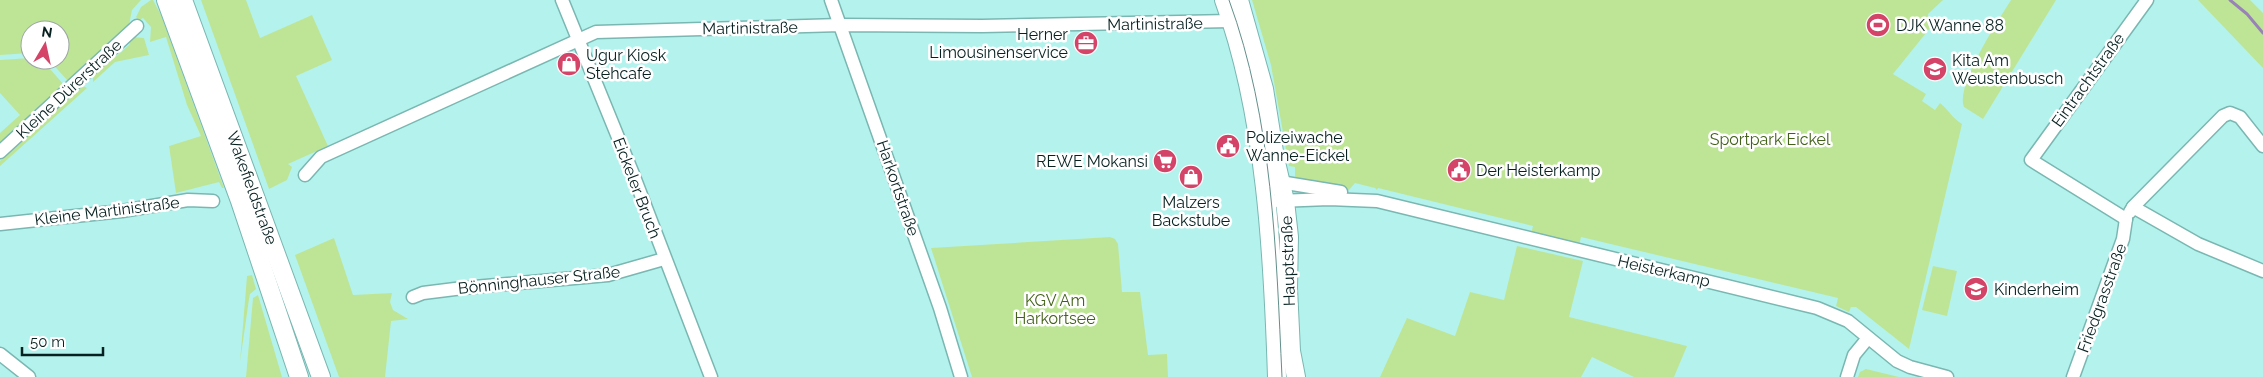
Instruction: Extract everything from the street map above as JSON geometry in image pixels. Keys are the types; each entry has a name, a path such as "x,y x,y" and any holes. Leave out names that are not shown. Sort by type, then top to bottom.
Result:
{"main road":[{"name":"Wakefieldstraße","path":"166,0 240,201 299,377"},
{"name":"Wakefieldstraße","path":"183,0 321,377"},
{"name":"Hauptstraße","path":"1224,0 1250,98 1263,180 1272,264 1277,377"},
{"name":"Hauptstraße","path":"1239,0 1264,89 1275,158 1285,201 1289,237 1288,288 1291,351 1296,377"}],"street":[{"name":"Eickeler Bruch","path":"562,0 633,174 664,259 711,377"},
{"name":"Harkortstraße","path":"831,0 940,308 961,377"},
{"name":"Eintrachtstraße","path":"2126,219 2030,160 2147,0"},
{"name":"Martinistraße","path":"305,175 321,157 578,38 605,31 841,25 972,26 1231,21"},
{"name":"Kleine Dürerstraße","path":"0,152 137,26"},
{"name":"Friedgrasstraße","path":"2073,377 2123,239 2126,219 2133,207 2223,116 2230,113 2240,117 2263,146"},
{"name":"Heisterkamp","path":"1263,180 1342,192 1364,199 1817,308 1848,321 1904,364 1947,377"},
{"name":"Heisterkamp","path":"1266,202 1364,199"},
{"name":"Kleine Martinistraße","path":"0,224 122,211 188,200 213,200"},
{"path":"2133,207 2198,244 2263,271"},
{"name":"Bönninghauser Straße","path":"413,297 423,293 463,288 608,275 664,259"},
{"path":"1847,377 1854,355 1868,338"},
{"path":"0,354 29,377"}],"green space":[{"path":"0,0 141,0 132,10 129,25 68,81 58,70 70,70 70,20 20,20 20,54 0,55"},
{"path":"153,0 161,15 224,188 222,188 219,182 176,193 169,146 201,136 187,105 166,37 150,42 151,27 143,18 139,20 136,17 141,7"},
{"path":"201,0 246,0 260,38 312,15 332,60 296,76 328,146 288,164 292,167 287,180 269,189"},
{"name":"Sportpark Eickel","path":"1252,0 1943,0 1928,14 1930,28 1893,74 1926,94 1922,101 1935,110 1940,103 1962,124 1909,349 1856,307 1851,307 1849,312 1836,306 1838,298 1581,237 1579,246 1531,234 1533,226 1378,188 1377,190 1355,183 1349,190 1295,180 1295,167 1289,166 1271,65"},
{"path":"2011,0 2056,0 1983,119 1964,107 1963,97 1966,84 1980,53"},
{"path":"2198,0 2250,0 2263,13 2263,68"},
{"path":"132,37 144,38 149,55 115,62 93,82 93,73 129,45"},
{"path":"20,59 20,70 51,70 64,85 0,142 0,133 20,115 0,93 0,60"},
{"path":"83,86 87,88 0,166 0,161 6,152 14,148"},
{"name":"KGV Am Harkortsee","path":"1110,237 1115,239 1118,244 1122,292 1140,292 1148,355 1167,354 1168,377 972,377 931,248"},
{"path":"334,238 353,295 392,293 390,302 393,310 408,319 391,321 385,377 339,377 295,255"},
{"path":"1517,246 1583,261 1569,317 1687,346 1674,377 1634,377 1592,357 1581,377 1380,377 1407,318 1455,336 1470,292 1504,300"},
{"path":"1933,266 1957,271 1947,316 1922,310"},
{"path":"252,275 256,289 250,294 240,362 247,276"},
{"path":"258,295 282,377 246,377 253,298"},
{"path":"1866,369 1899,377 1858,377 1860,372"}],"waterway":[{"path":"2230,0 2247,14 2263,33"}],"tram line":[{"path":"1229,0 1244,45 1264,139 1274,234 1282,377"}],"place":[{"name":"DJK Wanne 88","path":"1878,25"},
{"name":"Herner Limousinenservice","path":"1086,43"},
{"name":"Ugur Kiosk Stehcafe","path":"569,64"},
{"name":"Kita Am Weustenbusch","path":"1935,69"},
{"name":"Polizeiwache Wanne-Eickel","path":"1228,146"},
{"name":"REWE Mokansi","path":"1165,161"},
{"name":"Der Heisterkamp","path":"1459,170"},
{"name":"Malzers Backstube","path":"1191,177"},
{"name":"Kinderheim","path":"1976,289"}]}
